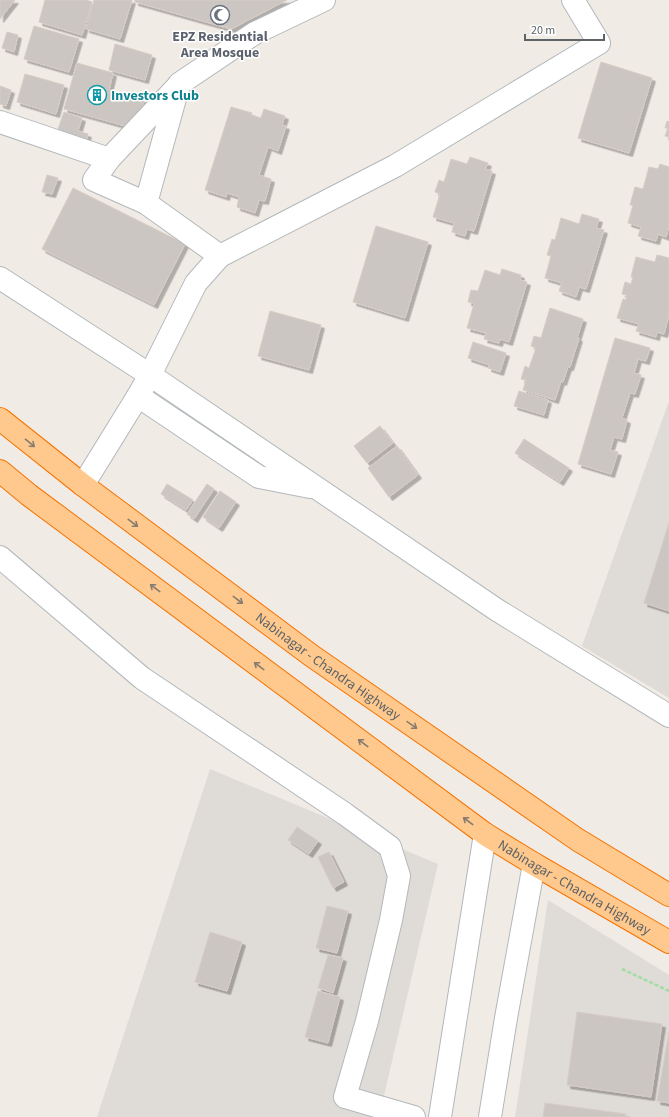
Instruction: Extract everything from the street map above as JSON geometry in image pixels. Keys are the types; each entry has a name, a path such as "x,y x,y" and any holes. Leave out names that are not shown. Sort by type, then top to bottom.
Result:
{"highway":[{"name":"Nabinagar - Chandra Highway","path":"0,419 83,485 312,656 578,840 669,895"},
{"name":"Nabinagar - Chandra Highway","path":"0,471 36,500 485,834 669,942"}],"street":[{"path":"220,256 146,203 94,180 109,159 179,84 255,33 324,0"},
{"path":"83,485 150,375 196,283 220,256 395,166 599,43 573,0"},
{"path":"146,203 179,84"},
{"path":"0,122 109,159"},
{"path":"0,278 150,375 497,610 669,716"},
{"path":"138,396 259,477 319,489"},
{"path":"0,557 142,678 345,814 390,847 399,876 391,920 367,1021 345,1097 414,1117"},
{"path":"440,1117 485,834"},
{"path":"490,1117 534,864"}],"path":[{"path":"622,969 669,991"}],"shaded area":[{"path":"669,401 669,698 582,646"},
{"path":"210,769 438,864 379,1117 97,1117"},
{"path":"548,900 669,975 669,1117 515,1117"}],"building":[{"path":"0,0 15,0 0,19"},
{"path":"45,0 86,0 92,2 82,35 39,22"},
{"path":"94,0 132,0 120,39 86,29"},
{"name":"EPZ Residential Area Mosque","path":"135,0 287,0 231,29 135,2"},
{"path":"34,26 79,39 69,72 24,59"},
{"path":"7,32 18,35 14,52 2,48"},
{"path":"115,44 152,55 145,80 109,70"},
{"path":"601,62 652,78 629,153 578,138"},
{"name":"Investors Club","path":"77,63 113,73 109,90 144,100 136,129 64,109"},
{"path":"25,74 64,85 56,114 17,102"},
{"path":"0,86 11,90 6,106 0,104"},
{"path":"231,107 252,113 251,115 261,118 264,109 285,116 282,125 286,126 278,151 268,147 259,175 271,179 265,201 259,200 255,213 237,207 239,197 227,193 226,197 205,190"},
{"path":"64,112 82,118 78,131 88,134 85,144 56,135"},
{"path":"667,121 669,122 669,137 665,136 668,128 665,128"},
{"path":"470,157 488,163 485,169 492,171 474,231 467,229 465,236 452,232 454,223 433,217 440,194 435,192 439,180 444,182 451,159 467,164"},
{"path":"660,164 669,167 669,226 666,237 658,234 656,241 638,236 641,227 628,223 633,205 630,205 635,187 643,189 649,167 658,169"},
{"path":"47,175 58,178 52,194 42,192"},
{"path":"73,188 185,244 154,305 42,249"},
{"path":"582,214 599,219 596,228 604,230 586,289 579,287 576,297 559,291 562,283 545,278 551,256 547,255 552,239 555,240 561,218 579,224"},
{"path":"376,226 428,242 405,318 353,302"},
{"path":"657,255 669,258 669,315 664,334 657,332 656,337 636,331 639,324 617,318 623,299 626,300 627,295 622,294 625,282 631,284 633,277 631,277 636,257 655,262"},
{"path":"502,269 521,275 520,280 527,282 509,342 500,339 499,343 484,339 486,333 467,328 474,304 468,302 471,290 478,291 485,270 500,275"},
{"path":"550,308 583,319 570,367 568,367 563,382 561,381 555,400 523,390 526,380 521,379 525,366 529,368 536,348 531,346 534,336 541,338"},
{"path":"270,311 321,325 309,370 258,356"},
{"path":"615,338 650,348 646,361 638,359 634,373 641,375 635,394 630,393 622,418 627,420 622,439 614,437 610,450 618,452 611,474 578,464"},
{"path":"473,342 506,353 500,372 488,368 489,365 468,358"},
{"path":"519,391 548,400 544,415 514,406"},
{"path":"380,426 393,443 367,463 354,446"},
{"path":"524,439 569,468 560,482 515,453"},
{"path":"397,446 418,475 389,497 368,468"},
{"path":"167,484 193,500 186,510 161,494"},
{"path":"207,484 214,489 194,519 187,514"},
{"path":"220,491 236,502 219,528 203,517"},
{"path":"669,523 669,611 644,603"},
{"path":"297,827 318,841 309,854 288,840"},
{"path":"329,852 344,882 333,888 318,857"},
{"path":"327,906 348,911 337,953 316,948"},
{"path":"210,932 242,942 227,991 195,982"},
{"path":"328,955 343,958 333,993 318,988"},
{"path":"318,991 340,997 328,1043 305,1037"},
{"path":"577,1012 662,1024 651,1097 567,1085"},
{"path":"669,1032 669,1103 657,1101"},
{"path":"545,1103 626,1114 625,1117 543,1117"}],"place":[{"name":"EPZ Residential Area Mosque","path":"220,15"},
{"name":"Investors Club","path":"97,95"}]}
